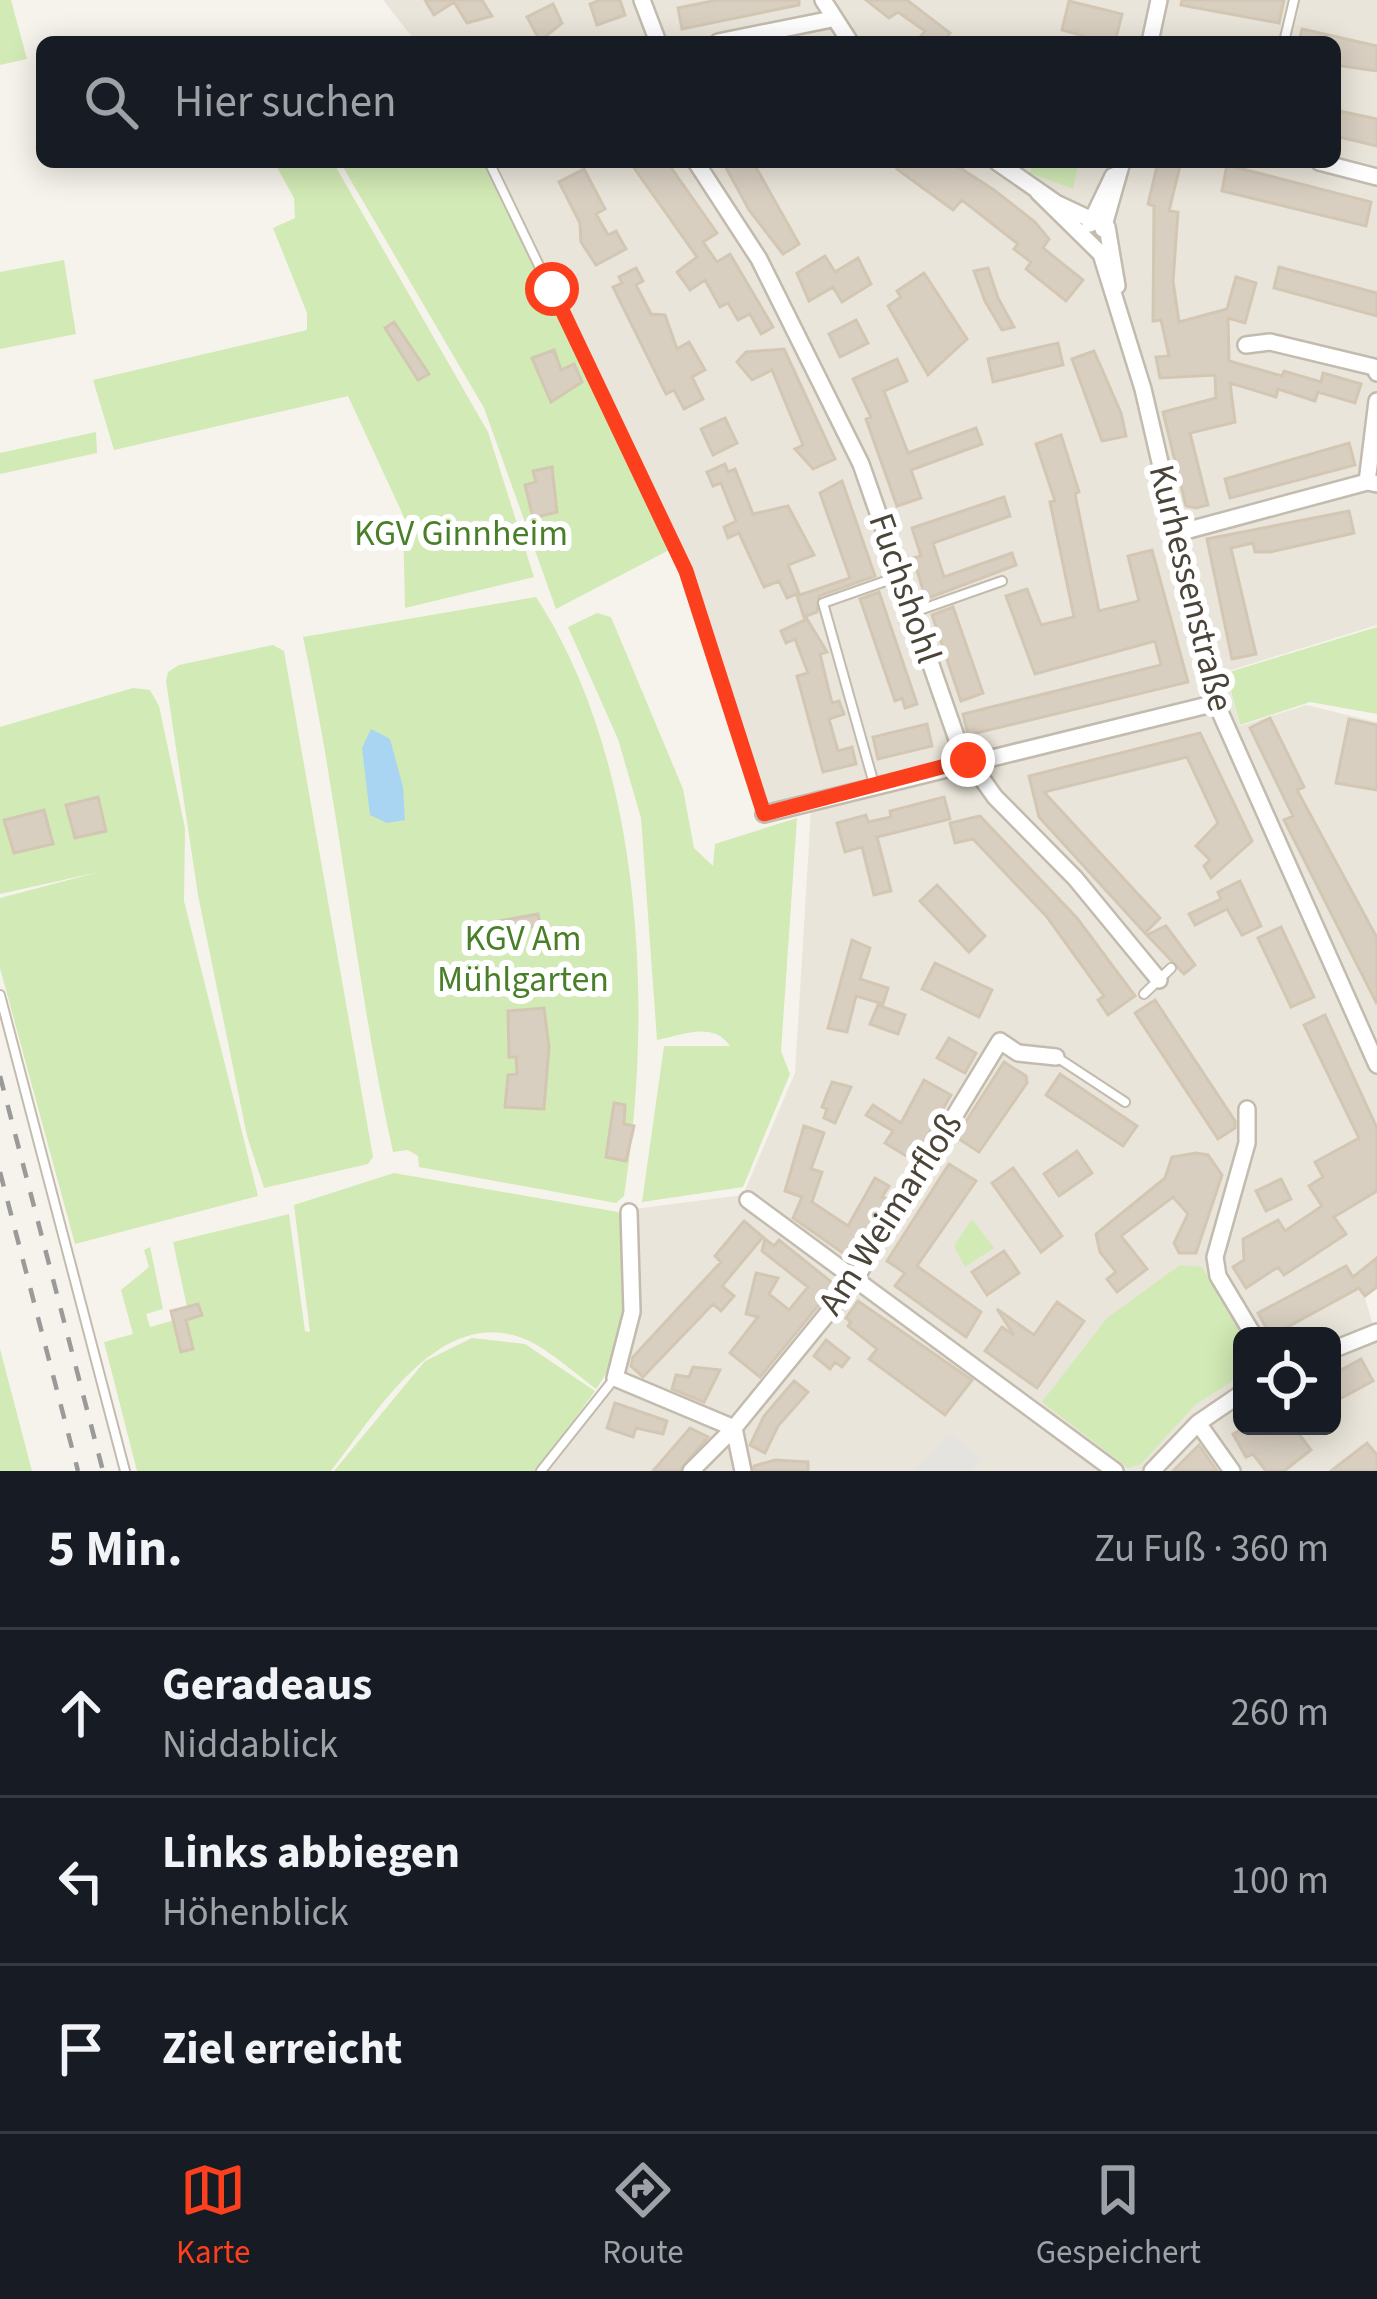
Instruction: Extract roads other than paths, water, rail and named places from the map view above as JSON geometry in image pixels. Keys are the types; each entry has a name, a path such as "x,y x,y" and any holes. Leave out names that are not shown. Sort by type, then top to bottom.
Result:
{"street":[{"path":"642,0 656,36"},
{"path":"823,0 845,36"},
{"path":"1151,36 1159,0"},
{"path":"748,36 832,19"},
{"name":"Fuchshohl","path":"700,168 759,259 814,360 861,464 968,760 995,797 1165,974"},
{"name":"Kurhessenstraße","path":"1005,168 1038,192 1107,226 1117,271 1116,299"},
{"path":"1090,238 1090,217 1118,168"},
{"path":"1090,238 1107,226 1120,168"},
{"path":"1341,168 1377,177"},
{"name":"Kurhessenstraße","path":"1038,192 1051,209 1090,238 1116,299 1143,389 1216,703 1377,1065"},
{"path":"1246,345 1270,342 1374,368 1377,373"},
{"path":"1174,534 1372,483 1377,401"},
{"path":"764,814 968,760 1216,703"},
{"name":"Am Weimarfloß","path":"691,1471 734,1428 854,1281 1000,1041 1018,1053 1056,1057"},
{"path":"1247,1109 1247,1143 1215,1257 1218,1276 1249,1327"},
{"path":"748,1200 1115,1471"},
{"path":"629,1212 632,1312 615,1378 734,1428 743,1471"},
{"path":"1341,1346 1377,1332"},
{"path":"1152,1471 1198,1423 1233,1399"},
{"path":"1198,1423 1232,1471"}],"lane":[{"path":"1285,36 1294,0"},
{"path":"491,168 681,560 764,814"},
{"path":"874,784 823,603 902,575"},
{"path":"914,612 1002,581"},
{"path":"1144,994 1165,974"},
{"path":"0,995 125,1471"},
{"path":"1056,1057 1125,1102"},
{"path":"541,1471 615,1378"}],"water":[{"path":"371,729 390,739 403,787 405,820 387,823 370,815 362,748"}],"railway":[{"path":"0,1076 103,1471"},
{"path":"0,1172 78,1471"}],"park label":[{"name":"KGV Ginnheim","path":"461,533"},
{"name":"KGV Am Mühlgarten","path":"523,958"}]}
